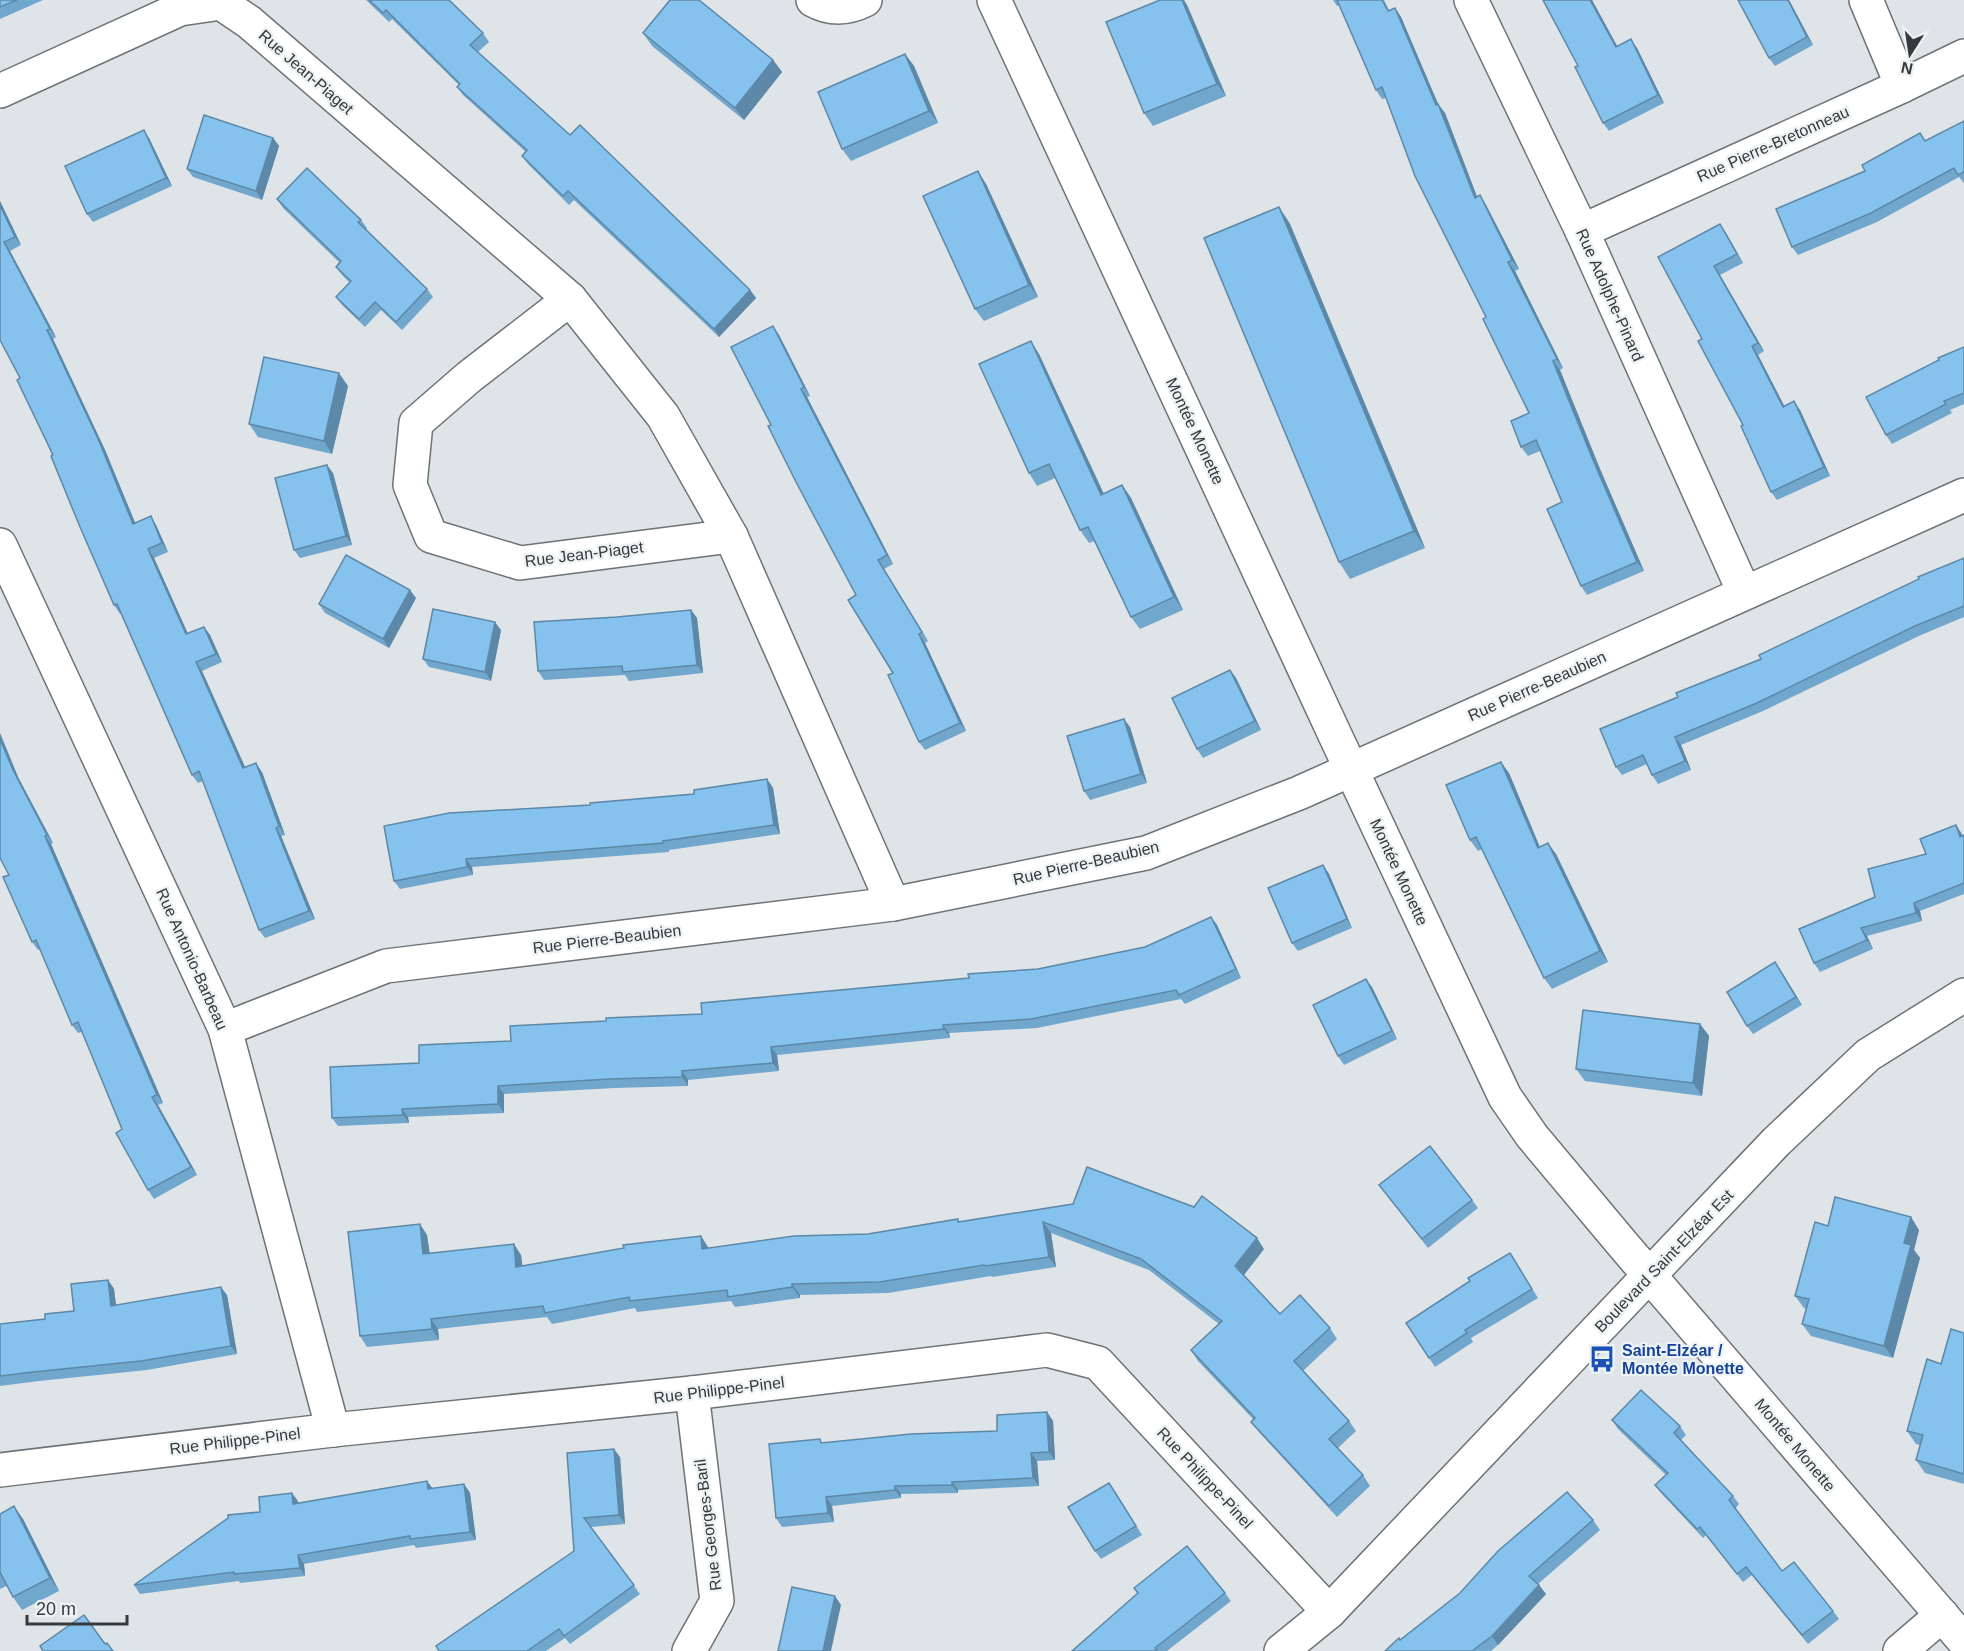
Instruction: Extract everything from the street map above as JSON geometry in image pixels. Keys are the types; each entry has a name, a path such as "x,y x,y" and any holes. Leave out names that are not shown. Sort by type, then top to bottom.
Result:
{"street":[{"path":"813,0 822,5 840,8 866,0"},
{"name":"Montée Monette","path":"994,0 1505,1097 1532,1136 1964,1641"},
{"name":"Rue Adolphe-Pinard","path":"1471,0 1582,231 1744,592"},
{"path":"1866,0 1902,86"},
{"name":"Rue Jean-Piaget","path":"0,91 180,9 221,3 249,22 570,298 663,416 731,536 893,904"},
{"name":"Rue Pierre-Bretonneau","path":"1582,231 1964,56"},
{"name":"Rue Jean-Piaget","path":"570,298 469,377 416,423 410,485 431,536 520,563 731,536"},
{"name":"Rue Pierre-Beaubien","path":"225,1029 386,966 893,904 1146,853 1299,794 1964,495"},
{"name":"Rue Antonio-Barbeau","path":"0,545 225,1029 333,1430"},
{"name":"Boulevard Saint-Elzéar Est","path":"1281,1651 1329,1612 1776,1142 1868,1055 1964,995"},
{"name":"Rue Philippe-Pinel","path":"0,1470 333,1430 692,1393 1047,1350 1098,1363 1329,1612"},
{"name":"Rue Georges-Baril","path":"689,1651 717,1601 692,1393"},
{"path":"1900,1651 1942,1615"}],"building":[{"path":"0,0 17,0 0,7"},
{"path":"369,0 449,0 483,33 470,45 570,135 580,125 750,290 714,329 568,191 563,196 522,156 527,150 457,87 460,84 386,10 383,13"},
{"path":"670,0 699,0 773,60 735,108 643,33"},
{"path":"1160,0 1182,0 1217,84 1144,113 1106,22"},
{"path":"1337,0 1382,0 1388,11 1395,8 1436,105 1438,104 1475,198 1480,195 1512,260 1508,262 1557,359 1553,361 1637,562 1581,586 1547,509 1562,502 1536,440 1521,447 1511,421 1529,413 1483,319 1486,317 1415,176 1382,87 1376,90"},
{"path":"1543,0 1590,0 1616,47 1631,39 1658,95 1603,123 1575,67 1578,66"},
{"path":"1738,0 1788,0 1807,37 1769,58"},
{"path":"905,54 929,111 842,149 818,92"},
{"path":"204,115 273,138 256,191 187,169"},
{"path":"1964,121 1964,172 1958,175 1954,168 1871,213 1792,247 1776,209 1865,171 1862,165 1920,133 1925,141"},
{"path":"144,130 166,178 87,214 65,166"},
{"path":"307,168 361,220 358,222 427,289 396,322 375,302 359,319 336,297 351,281 336,267 341,261 277,199"},
{"path":"978,171 1029,285 975,309 923,196"},
{"path":"0,205 15,237 4,242 50,329 47,330 99,441 133,524 151,516 162,543 148,549 186,634 204,627 216,654 196,662 243,768 256,763 279,826 276,828 309,911 259,930 199,771 192,775 117,604 114,605 51,456 53,455 17,380 20,378 0,340"},
{"path":"1279,207 1414,531 1339,562 1204,238"},
{"path":"1720,224 1737,254 1714,266 1758,343 1752,346 1783,407 1794,401 1824,467 1771,492 1741,426 1743,425 1698,341 1702,339 1658,257"},
{"path":"773,326 804,387 801,389 887,555 878,560 922,632 919,634 960,723 919,742 888,675 893,673 848,600 856,595 796,482 768,426 771,425 731,347"},
{"path":"1031,341 1101,495 1122,485 1174,597 1131,617 1088,527 1080,530 1049,464 1029,473 979,364"},
{"path":"1964,347 1964,393 1944,401 1946,404 1886,435 1866,397 1939,360 1938,358"},
{"path":"264,357 339,373 324,441 249,424"},
{"path":"327,465 346,536 294,550 275,478"},
{"path":"346,555 410,590 383,639 319,604"},
{"path":"1964,558 1964,606 1915,626 1757,703 1675,737 1685,761 1652,775 1643,755 1616,767 1600,729 1678,697 1676,693 1761,659 1759,655 1919,579 1918,577"},
{"path":"433,609 495,622 485,672 423,659"},
{"path":"691,610 697,665 623,672 622,666 538,671 534,622"},
{"path":"1230,670 1255,721 1197,749 1172,698"},
{"path":"1124,719 1141,774 1084,791 1067,736"},
{"path":"0,739 13,770 47,835 45,836 157,1095 152,1097 191,1167 148,1190 116,1133 122,1129 78,1022 72,1025 36,940 32,942 3,877 9,875 0,858"},
{"path":"1501,762 1538,848 1548,843 1600,951 1544,978 1476,837 1470,840 1446,785"},
{"path":"767,779 774,825 663,841 663,843 466,859 467,867 394,881 384,826 449,813 590,805 590,803 694,794 694,790"},
{"path":"1956,825 1960,837 1964,835 1964,883 1914,903 1916,913 1861,928 1867,940 1814,963 1799,929 1875,897 1868,869 1926,854 1920,839"},
{"path":"1323,865 1347,919 1292,943 1268,888"},
{"path":"1211,917 1236,969 1179,995 1176,990 1031,1019 943,1025 944,1029 771,1047 773,1063 682,1071 682,1077 498,1086 498,1104 402,1109 403,1115 332,1118 330,1067 419,1063 419,1045 511,1041 510,1026 606,1021 606,1018 702,1014 701,1003 969,978 968,974 1038,969 1145,947"},
{"path":"1775,962 1796,997 1747,1026 1727,992"},
{"path":"1366,979 1392,1031 1338,1056 1313,1005"},
{"path":"1583,1010 1700,1024 1693,1083 1576,1069"},
{"path":"1430,1146 1472,1200 1422,1239 1379,1185"},
{"path":"1087,1167 1194,1207 1202,1196 1257,1238 1235,1266 1280,1314 1300,1295 1330,1328 1294,1361 1349,1421 1329,1439 1363,1475 1329,1506 1251,1422 1255,1418 1191,1350 1222,1321 1141,1259 1043,1222 1049,1257 880,1282 792,1284 792,1287 728,1297 727,1290 630,1301 629,1297 545,1313 543,1306 431,1319 432,1329 360,1336 348,1232 420,1224 423,1254 514,1244 516,1267 624,1248 623,1245 701,1236 702,1249 794,1236 868,1234 958,1219 958,1222 1073,1204"},
{"path":"1835,1197 1911,1217 1904,1243 1911,1245 1884,1346 1802,1324 1809,1299 1795,1296 1815,1222 1828,1226"},
{"path":"1510,1253 1532,1289 1465,1330 1467,1333 1429,1358 1406,1323 1470,1281 1468,1278"},
{"path":"108,1280 111,1306 221,1287 231,1346 141,1361 0,1376 0,1324 45,1319 45,1314 74,1311 71,1284"},
{"path":"1951,1329 1964,1333 1964,1474 1916,1460 1923,1435 1907,1431 1927,1359 1941,1364"},
{"path":"1641,1390 1680,1426 1674,1433 1733,1496 1729,1500 1782,1571 1794,1562 1833,1611 1802,1635 1746,1567 1737,1574 1700,1527 1697,1529 1655,1485 1668,1473 1612,1420"},
{"path":"1047,1412 1049,1452 1031,1453 1033,1478 952,1482 952,1485 895,1486 895,1490 826,1497 828,1513 776,1518 769,1444 820,1439 821,1443 911,1434 997,1431 997,1415"},
{"path":"614,1449 619,1515 584,1518 634,1585 564,1636 559,1629 527,1651 439,1651 436,1646 574,1551 567,1453"},
{"path":"427,1481 428,1489 464,1484 470,1532 410,1539 410,1536 298,1555 300,1568 234,1574 234,1572 134,1585 228,1518 228,1515 260,1512 259,1497 292,1493 293,1504"},
{"path":"1109,1483 1136,1526 1095,1551 1068,1507"},
{"path":"1567,1492 1593,1520 1529,1576 1539,1585 1492,1636 1472,1651 1385,1651 1460,1593 1498,1551"},
{"path":"14,1506 50,1578 13,1597 0,1572 0,1514"},
{"path":"1187,1546 1225,1593 1155,1648 1157,1650 1155,1651 1072,1651 1138,1593 1134,1588"},
{"path":"792,1587 835,1596 823,1651 778,1651"},
{"path":"84,1615 105,1644 107,1643 113,1651 43,1651 40,1646"}],"place":[{"name":"Saint-Elzéar / Montée Monette","path":"1602,1359"}]}
